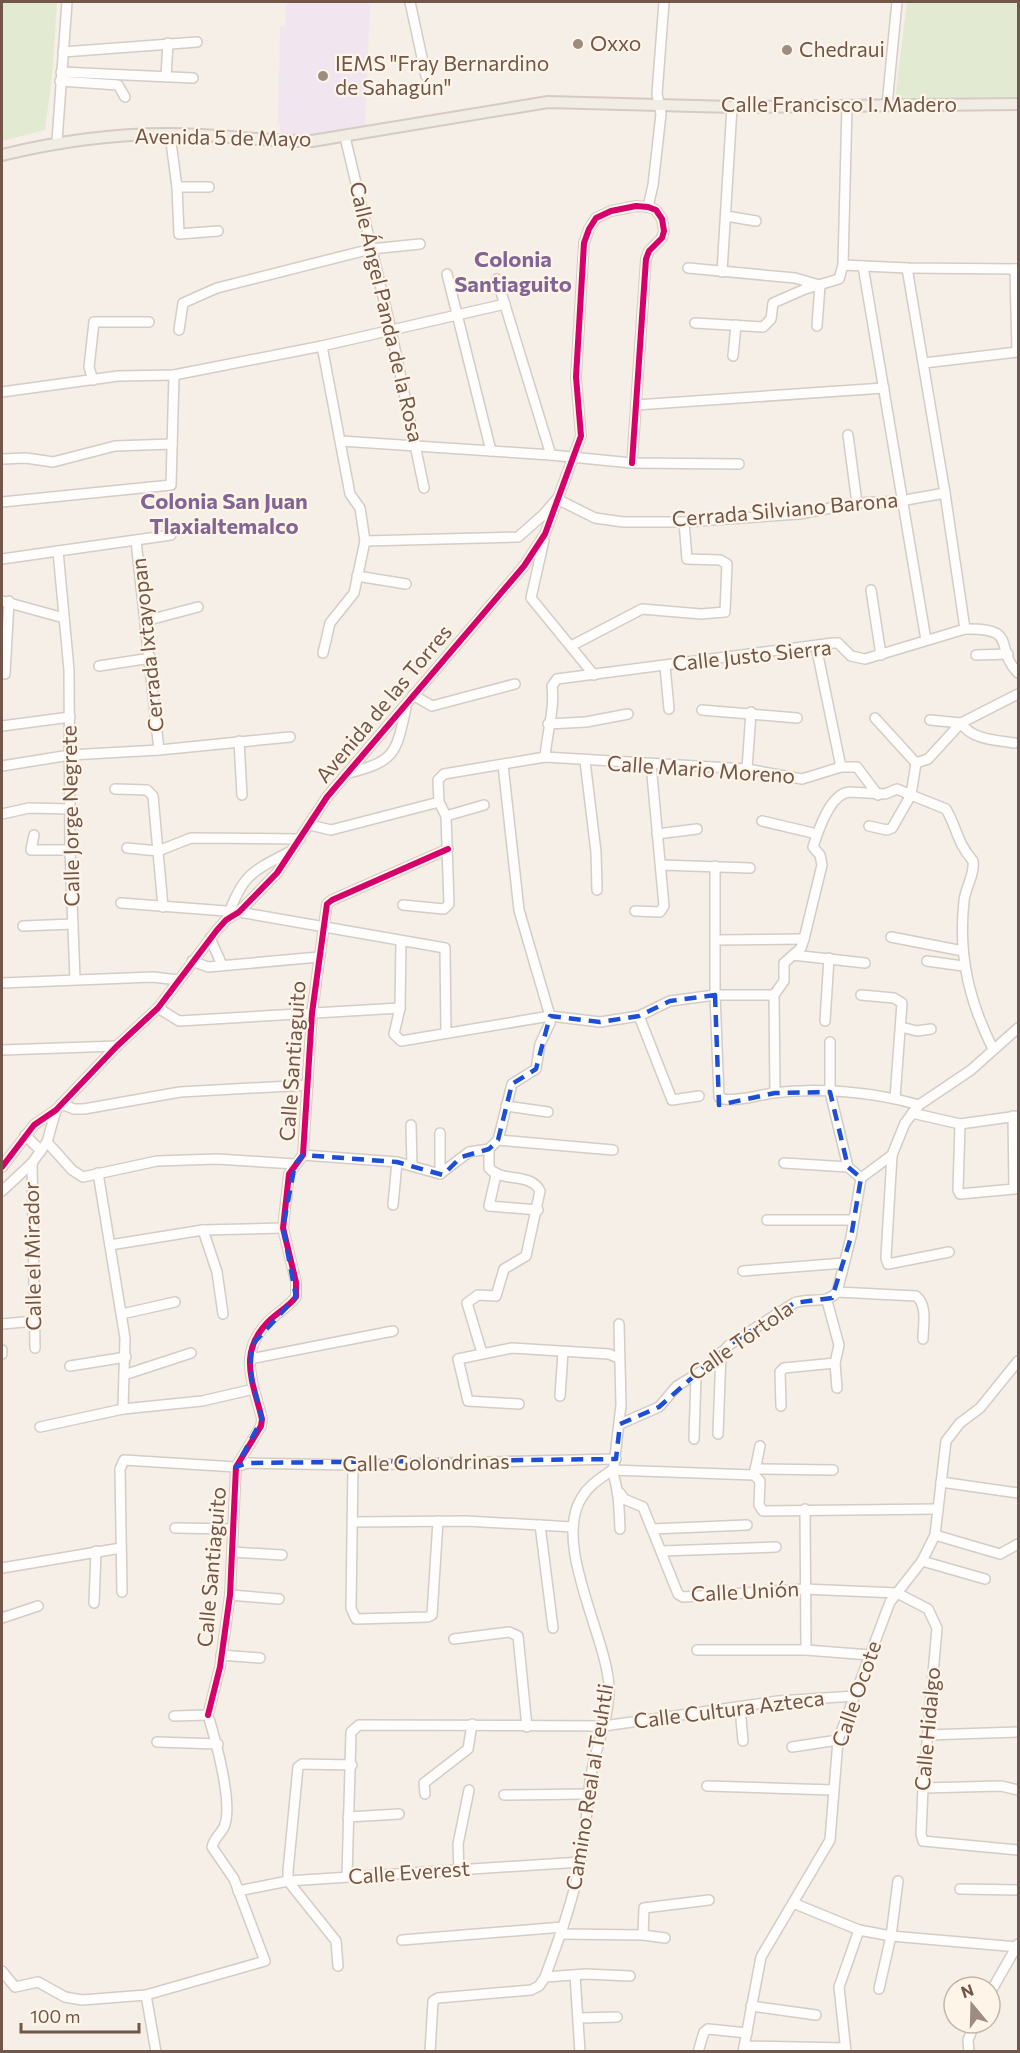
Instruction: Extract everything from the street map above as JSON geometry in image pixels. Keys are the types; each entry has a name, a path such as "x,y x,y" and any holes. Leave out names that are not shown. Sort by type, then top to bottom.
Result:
{"main road":[{"name":"Avenida 5 de Mayo","path":"2,155 57,141 170,135 281,142 345,137 548,102 659,103"},
{"name":"Calle Francisco I. Madero","path":"659,103 732,107 1018,104"}],"street":[{"path":"57,141 67,2"},
{"path":"410,2 426,76"},
{"path":"632,463 646,259 648,251 662,238 664,231 663,219 656,210 648,207 653,185 661,114 657,94 664,2"},
{"path":"886,105 897,2"},
{"path":"63,52 197,42"},
{"path":"166,77 168,43"},
{"path":"61,77 193,78"},
{"path":"61,77 118,85 125,97"},
{"path":"695,323 763,327 771,319 773,303 839,279 843,265 848,106"},
{"path":"722,272 732,107"},
{"path":"170,135 177,187 179,234 218,231"},
{"name":"Calle Ángel Panda de la Rosa","path":"345,137 391,330 424,488"},
{"path":"177,187 208,187"},
{"name":"Avenida de las Torres","path":"239,912 277,873 327,797 349,773 367,747 406,705 524,566 545,534 581,436 575,398 584,243 596,218 611,212 648,207"},
{"path":"726,216 756,221"},
{"path":"179,330 183,303 217,288 371,249 420,244"},
{"path":"843,265 1017,269 1017,352 924,363"},
{"path":"863,266 900,501 926,640"},
{"path":"688,268 795,278 820,285"},
{"path":"906,268 945,493 964,629"},
{"path":"447,274 491,451"},
{"path":"497,279 551,454"},
{"path":"817,326 820,285"},
{"path":"2,392 118,376 174,375 322,346 505,304"},
{"path":"93,380 89,367 94,322 149,322"},
{"path":"733,356 736,325"},
{"path":"322,346 350,494 360,508 364,541 351,598 339,609 330,623 323,653"},
{"path":"2,502 171,485 174,375"},
{"path":"636,405 884,388"},
{"path":"848,435 857,503"},
{"path":"341,441 551,454 632,463 739,464"},
{"path":"2,459 26,458 53,462 115,446 172,444"},
{"name":"Cerrada Silviano Barona","path":"557,499 595,518 623,522 684,522 799,514 857,503 900,501 945,493"},
{"path":"364,541 518,537 557,499"},
{"path":"571,646 642,609 722,614 727,609 727,564 720,560 687,559 684,522"},
{"path":"545,534 531,598 594,675"},
{"path":"2,559 171,535"},
{"name":"Cerrada Ixtayopan","path":"136,541 151,658 159,750"},
{"name":"Calle Jorge Negrete","path":"58,551 69,670 70,850 75,979"},
{"path":"357,576 406,584"},
{"path":"871,590 881,655"},
{"path":"5,674 5,601 64,618"},
{"path":"146,621 198,607"},
{"name":"Calle Justo Sierra","path":"594,675 838,643 851,656 864,659 964,629 996,632 1005,640 1010,663 1018,673"},
{"path":"816,646 841,767 857,767 878,795"},
{"path":"976,655 1008,654"},
{"path":"99,666 151,658"},
{"path":"665,666 669,709"},
{"path":"545,757 548,724 554,706 552,681 594,675"},
{"path":"413,695 432,706 515,684"},
{"path":"916,763 928,759 961,723 1018,694"},
{"name":"Avenida de las Torres","path":"349,773 373,765 391,755 399,738 406,705"},
{"path":"702,710 751,712 797,718"},
{"path":"747,769 751,712"},
{"path":"548,724 586,722 628,714"},
{"path":"2,726 69,717"},
{"path":"875,718 916,763"},
{"path":"930,720 961,723"},
{"path":"961,723 965,729 983,739 1014,743"},
{"path":"2,766 70,755 159,750 290,737"},
{"path":"239,741 242,795"},
{"name":"Calle Mario Moreno","path":"439,802 440,775 545,757 747,769 802,779 841,767"},
{"path":"585,761 596,852 597,890"},
{"path":"869,826 892,828 911,795 916,763"},
{"path":"635,911 663,910 651,764"},
{"path":"440,1174 469,1152 489,1149 498,1140 512,1084 536,1069 550,1016 519,910 503,765"},
{"path":"116,789 151,792 164,907"},
{"path":"775,1093 774,995 784,981 784,963 801,948 804,939 822,865 820,855 813,847 817,834 836,799 843,792 878,795 897,789 946,809 960,845 973,861 964,900 963,966 980,1024 993,1048"},
{"path":"310,825 331,830 439,802 446,816 448,908 403,905"},
{"path":"446,816 484,805"},
{"path":"2,814 29,808 70,809"},
{"path":"762,821 817,834"},
{"path":"657,834 698,829"},
{"path":"34,835 32,850 70,850"},
{"path":"127,848 158,851 191,838 300,839"},
{"name":"Calle Santiaguito","path":"207,1715 221,1655 230,1594 236,1467 261,1426 262,1419 249,1359 255,1336 296,1297 296,1282 284,1228 289,1174 294,1164 303,1155 312,1013 327,904 448,849"},
{"name":"Avenida de las Torres","path":"2,1167 33,1125 58,1107 117,1046 158,1008 227,916 237,889 247,877 262,865 291,851"},
{"path":"661,865 750,868"},
{"path":"716,866 715,995 719,1097 732,1100 775,1093 830,1092 896,1098 919,1105"},
{"path":"121,903 227,916 239,912 445,948 446,1033"},
{"path":"23,926 73,924"},
{"path":"891,937 963,951"},
{"path":"210,938 222,965"},
{"path":"716,940 804,939"},
{"path":"401,941 400,1008 395,1028 396,1039 408,1041 550,1016 600,1022 639,1016 670,1001 715,995 774,995"},
{"path":"793,955 865,963"},
{"path":"192,961 208,967 319,957"},
{"path":"825,1020 829,958"},
{"path":"927,961 963,966"},
{"path":"2,983 153,977 178,980"},
{"path":"861,995 899,1000 902,1027 896,1098"},
{"path":"158,1008 179,1021 400,1008"},
{"path":"639,1016 672,1100 699,1096"},
{"path":"902,1027 917,1031 931,1029"},
{"path":"950,1252 888,1263 886,1258 892,1155 901,1131 919,1105 971,1070 1018,1028"},
{"path":"830,1042 830,1092 848,1167"},
{"path":"2,1050 117,1046"},
{"path":"58,1107 84,1109 180,1092 308,1085"},
{"path":"506,1106 548,1112"},
{"name":"Avenida de las Torres","path":"2,1191 32,1163 47,1142 58,1107"},
{"path":"912,1113 960,1124 1016,1116 1016,1189 960,1194 958,1190 960,1124"},
{"path":"411,1125 412,1165"},
{"path":"440,1133 440,1174"},
{"path":"25,1135 41,1151"},
{"path":"498,1140 613,1150"},
{"path":"47,1142 79,1176 157,1161 217,1159 294,1164"},
{"path":"482,1353 467,1303 478,1295 496,1296 501,1273 529,1251 540,1191 536,1184 495,1175 489,1168 489,1149"},
{"path":"303,1155 396,1162 440,1174"},
{"path":"837,1388 835,1363 839,1345 827,1301 837,1293 851,1237 861,1178 892,1155"},
{"path":"393,1205 396,1162"},
{"path":"784,1162 848,1167 861,1178"},
{"name":"Calle el Mirador","path":"32,1163 35,1348"},
{"path":"98,1173 122,1314 126,1357 123,1409"},
{"path":"495,1175 489,1206 538,1210"},
{"path":"767,1221 853,1220"},
{"path":"110,1245 203,1230 284,1228"},
{"path":"203,1230 217,1272 223,1314"},
{"path":"743,1271 844,1263"},
{"path":"837,1293 916,1296 921,1300 924,1308 923,1339"},
{"name":"Calle Tórtola","path":"620,1424 653,1411 677,1386 696,1376 710,1366 722,1352 794,1303 814,1298 827,1301"},
{"path":"122,1314 175,1302"},
{"path":"2,1324 35,1321"},
{"path":"619,1324 620,1424 616,1459 612,1470 620,1493 618,1499 620,1529"},
{"path":"249,1359 393,1331"},
{"path":"519,1404 468,1401 458,1359 512,1348 609,1354 618,1358"},
{"path":"560,1395 563,1352"},
{"path":"718,1434 722,1352"},
{"path":"124,1375 191,1353"},
{"path":"70,1366 126,1357"},
{"name":"Calle Ocote","path":"744,2049 761,1957 830,1840 832,1790 838,1740 885,1613 897,1593 922,1561 935,1535 946,1441 953,1430 980,1408 1018,1361"},
{"path":"781,1406 780,1372 784,1368 835,1363"},
{"path":"694,1439 696,1376"},
{"path":"40,1427 123,1409 202,1401 254,1389"},
{"path":"760,1446 754,1472 760,1481 759,1505 763,1511 938,1509"},
{"name":"Calle Golondrinas","path":"121,1548 121,1463 129,1459 236,1467 246,1463 353,1465 616,1459"},
{"path":"353,1465 351,1608 356,1619 432,1615 438,1521"},
{"path":"612,1470 754,1472 833,1470"},
{"name":"Camino Real al Teuhtli","path":"545,1977 562,1930 581,1862 587,1825 588,1794 604,1726 609,1689 607,1670 579,1579 573,1527 576,1509 582,1496 612,1470"},
{"path":"941,1482 1018,1493"},
{"name":"Calle Unión","path":"620,1493 624,1499 643,1507 678,1594 682,1597 804,1589 897,1593"},
{"path":"805,1509 806,1650"},
{"path":"353,1522 438,1521 573,1527"},
{"path":"540,1525 553,1628"},
{"path":"652,1529 747,1525"},
{"path":"175,1528 232,1529"},
{"path":"935,1535 1000,1554 1018,1544"},
{"path":"661,1551 777,1547"},
{"path":"2,1568 121,1548 122,1592"},
{"path":"94,1603 96,1551"},
{"path":"232,1552 282,1556"},
{"path":"922,1561 985,1579"},
{"name":"Calle Hidalgo","path":"897,1593 928,1608 934,1618 936,1646 923,1788 921,1834 923,1841 1018,1850"},
{"path":"230,1594 279,1599"},
{"path":"2,1618 38,1606"},
{"path":"454,1639 509,1632 518,1636 527,1727"},
{"path":"697,1650 806,1650 870,1655"},
{"path":"221,1655 260,1658"},
{"name":"Calle Cultura Azteca","path":"352,1766 351,1732 358,1725 604,1726 814,1697 855,1696"},
{"path":"740,1708 743,1741"},
{"path":"2,1971 15,1987 38,1982 65,1996 82,2000 146,1995 265,1961 234,1879 212,1847 214,1840 224,1827 226,1817 218,1744 207,1715 174,1716"},
{"path":"425,1794 424,1783 429,1776 468,1749 472,1724"},
{"path":"927,1735 1018,1732"},
{"path":"792,1747 838,1740"},
{"path":"157,1742 218,1744"},
{"path":"338,1966 336,1941 288,1881 298,1767 302,1764 352,1766 346,1877"},
{"path":"707,1786 832,1790"},
{"path":"923,1788 1001,1786 1018,1790"},
{"path":"459,1870 458,1844 469,1790"},
{"path":"504,1795 588,1794"},
{"path":"348,1817 399,1814"},
{"name":"Calle Everest","path":"238,1891 288,1881 581,1862"},
{"path":"879,1989 891,1936 898,1881"},
{"path":"960,1889 1018,1890"},
{"path":"643,1935 644,1908 709,1900"},
{"path":"793,1903 859,1930 891,1936 1018,1946 1001,1975"},
{"path":"402,1940 562,1930 665,1938"},
{"path":"744,2049 846,2050 839,1987 859,1930"},
{"path":"575,1975 580,2052"},
{"path":"430,2052 433,2001 438,1998 531,1989 539,1986 545,1977 630,1976"},
{"path":"146,1995 156,2052"},
{"path":"751,2006 816,2015"},
{"path":"579,2018 617,2017"},
{"path":"698,2052 704,2032 708,2029 747,2033"},
{"path":"969,2052 971,2035"}],"highlighted area":[{"path":"715,995 719,1105 775,1093 830,1092 848,1167 861,1178 851,1237 832,1298 794,1303 729,1345 659,1407 620,1424 616,1459 247,1463 236,1467 262,1419 251,1376 251,1346 296,1297 283,1228 295,1164 303,1155 340,1157 397,1162 443,1175 461,1157 489,1149 498,1140 512,1084 536,1069 550,1016 600,1022 639,1016 670,1001"}],"shaded area":[{"name":"IEMS \"Fray Bernardino de Sahagún\"","path":"286,2 370,2 365,128 311,136 281,137 280,124 278,124 280,27 285,27"}],"green space":[{"path":"2,2 57,2 53,67 45,130 2,141"},
{"path":"907,2 1018,2 1018,101 895,99"}],"cycle path":[{"path":"2,1167 34,1125 56,1110 117,1046 158,1008 217,930 226,920 239,912 277,873 327,797 524,566 545,534 581,436 576,377 584,243 596,218 611,211 636,206 656,210 662,219 664,231 662,238 649,251 646,259 632,463"},
{"path":"208,1715 220,1667 230,1595 236,1467 261,1426 262,1419 251,1378 251,1354 260,1331 296,1297 296,1282 283,1228 289,1174 303,1155 312,1013 327,904 448,849"}],"place":[{"name":"Oxxo","path":"578,44"},
{"name":"Chedraui","path":"787,50"},
{"name":"IEMS \"Fray Bernardino de Sahagún\"","path":"323,76"}],"district":[{"name":"Colonia Santiaguito","path":"513,272"},
{"name":"Colonia San Juan Tlaxialtemalco","path":"224,514"}]}
